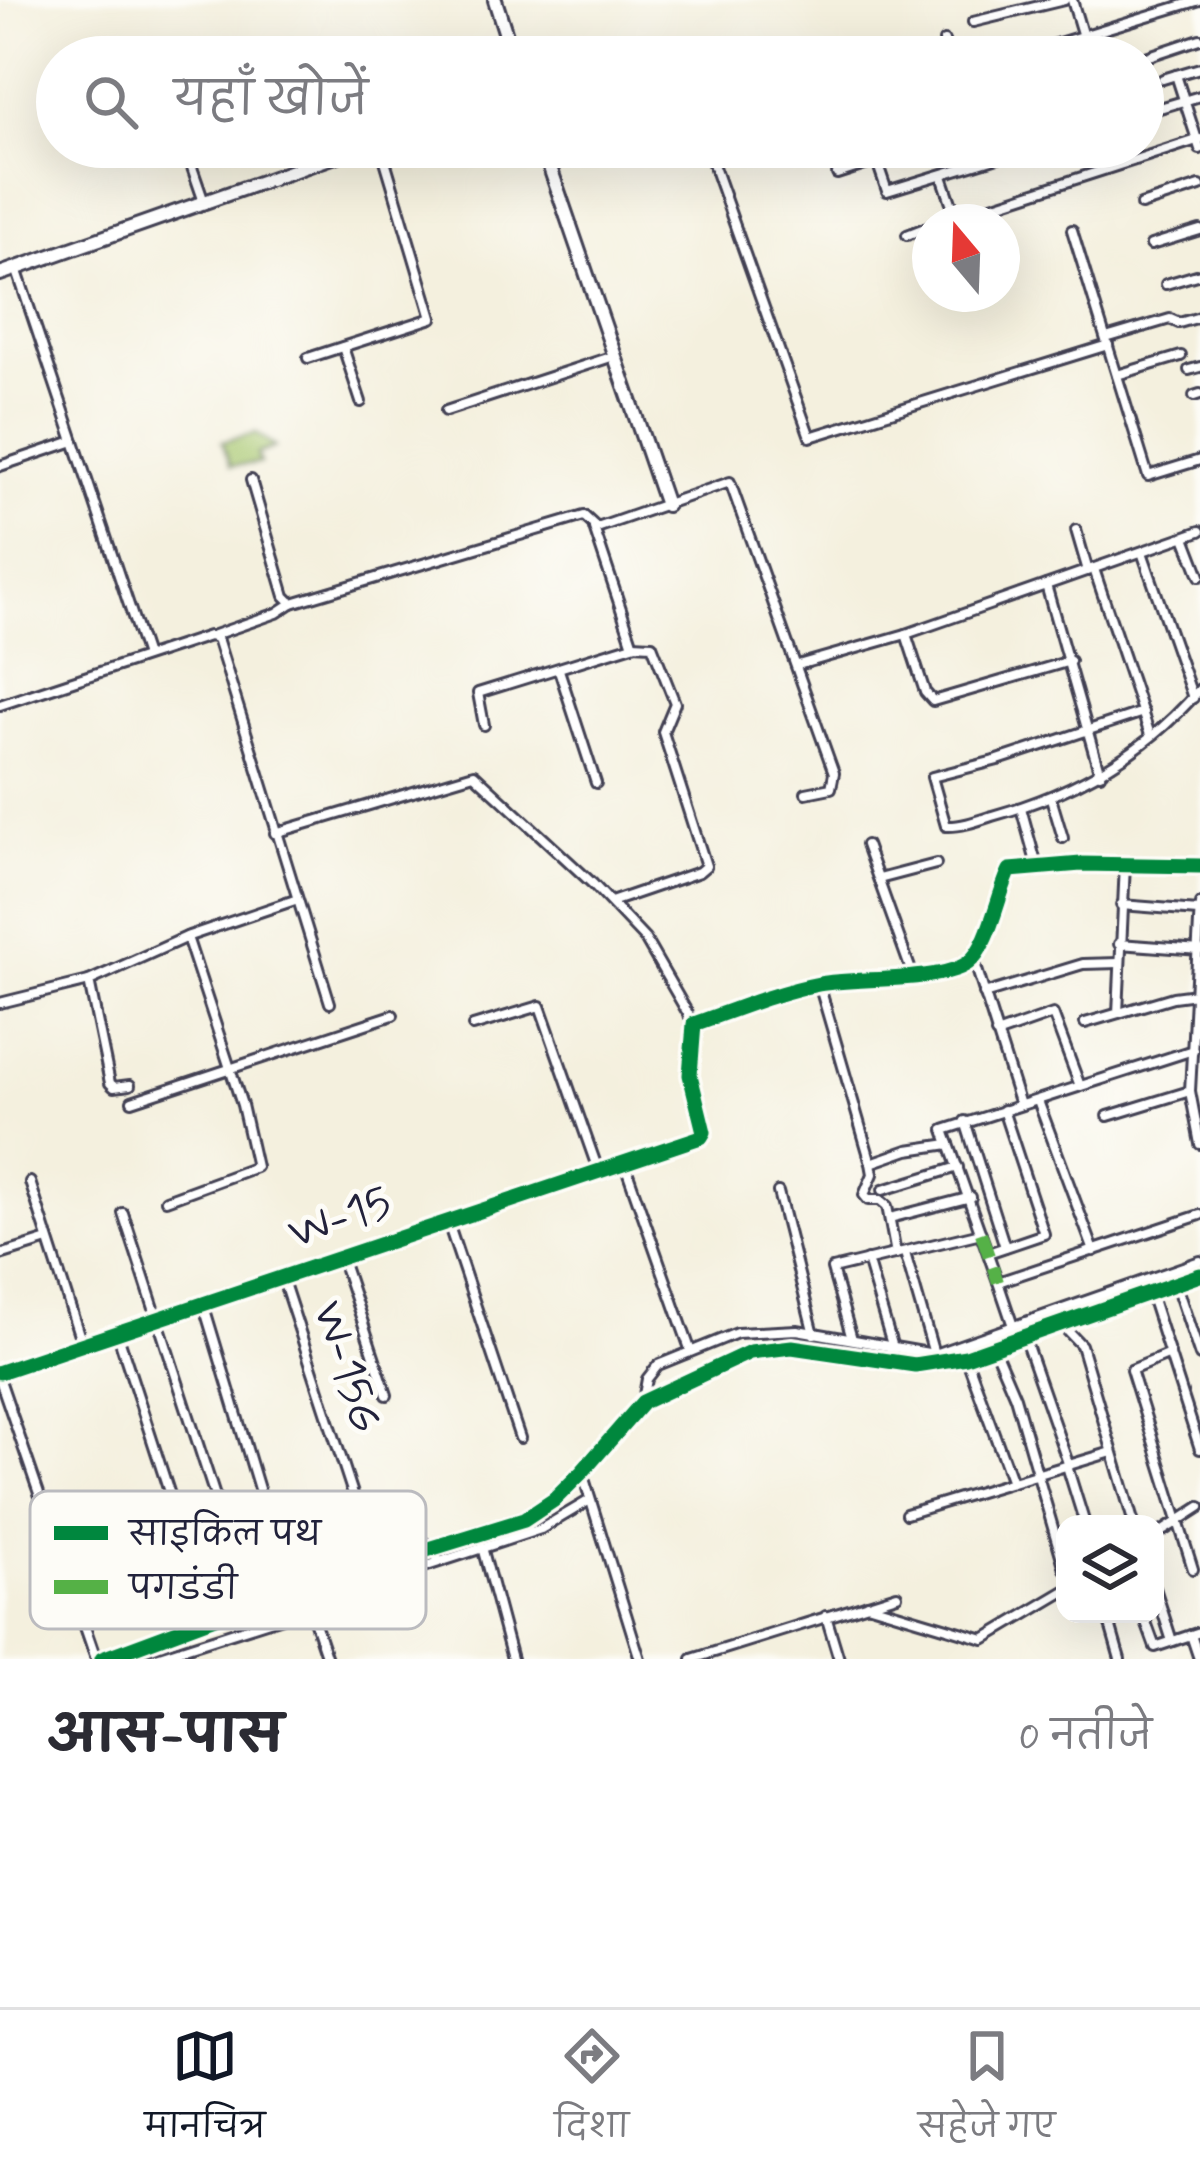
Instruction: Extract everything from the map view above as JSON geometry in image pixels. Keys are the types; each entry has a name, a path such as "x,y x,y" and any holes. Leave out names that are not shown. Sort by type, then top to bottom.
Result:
{"street":[{"path":"495,0 506,36"},
{"path":"973,22 1068,0 1083,36 1200,0"},
{"path":"1164,51 1200,39"},
{"path":"1164,79 1200,68"},
{"path":"1164,154 1199,143 1176,75"},
{"path":"1164,107 1200,96"},
{"path":"192,168 204,202"},
{"path":"0,274 302,168"},
{"path":"308,358 432,318 386,168"},
{"path":"550,168 666,505"},
{"path":"714,168 810,436 1170,319 1179,323 1200,317"},
{"path":"837,174 855,168"},
{"path":"879,168 887,191 967,168"},
{"path":"999,204 1117,168"},
{"path":"942,176 952,204"},
{"path":"1141,205 1200,186"},
{"path":"1072,230 1148,477 1200,460"},
{"path":"1151,245 1200,230"},
{"path":"907,235 912,233"},
{"path":"16,268 146,656"},
{"path":"1166,284 1200,274"},
{"path":"343,347 361,402"},
{"path":"446,411 614,356"},
{"path":"1117,375 1181,356"},
{"path":"0,466 74,441"},
{"path":"251,480 285,596 292,603"},
{"path":"594,528 733,484 835,779 827,790 806,793"},
{"path":"0,705 213,636 292,603 584,516 594,528 633,644"},
{"path":"1076,530 1150,735"},
{"path":"798,665 906,634 1200,531"},
{"path":"1185,537 1200,576"},
{"path":"1142,553 1196,694 1100,774 1052,798 949,828 932,778 1143,712"},
{"path":"1046,585 1100,774"},
{"path":"906,634 933,701 1070,661"},
{"path":"213,636 220,641 330,1003"},
{"path":"484,725 478,693 633,644 652,645 675,703 663,732 706,866 611,902"},
{"path":"559,670 596,783"},
{"path":"275,833 474,774 611,902 652,948 694,1024 819,984 954,969 973,958 1009,872 1037,866 1200,866"},
{"path":"1052,798 1063,838"},
{"path":"1021,808 1037,866"},
{"path":"866,845 913,976"},
{"path":"879,879 936,864"},
{"path":"1118,1013 1125,864"},
{"path":"0,1003 89,981 188,937 296,900"},
{"path":"1121,905 1199,908 1190,1091 1200,1144"},
{"path":"166,1200 255,1169 231,1069 188,937"},
{"path":"1119,944 1199,950"},
{"path":"973,958 1020,1105"},
{"path":"984,994 1083,964 1119,963"},
{"path":"89,981 110,1083 116,1088 130,1085"},
{"path":"819,984 872,1162 873,1174 864,1195 886,1203 934,1354"},
{"path":"1085,1023 1196,994"},
{"path":"473,1025 540,1006 598,1170"},
{"path":"996,1034 1049,1013 1056,1015 1080,1086"},
{"path":"132,1101 393,1015"},
{"name":"W-15","path":"0,1376 82,1344 704,1134 690,1076 694,1024"},
{"path":"1082,1515 944,1130 1193,1050"},
{"path":"1108,1116 1190,1091"},
{"path":"1037,1100 1094,1251"},
{"path":"988,1252 1044,1232 1004,1110"},
{"path":"965,1121 1005,1247"},
{"path":"872,1162 949,1144"},
{"path":"624,1162 690,1349"},
{"path":"883,1190 958,1167"},
{"path":"30,1182 82,1344"},
{"path":"778,1192 814,1334"},
{"path":"890,1218 970,1197"},
{"path":"123,1214 214,1491"},
{"path":"998,1282 1200,1215"},
{"path":"447,1220 520,1438"},
{"path":"852,1340 832,1270 981,1233"},
{"path":"0,1255 48,1240"},
{"path":"341,1257 387,1395"},
{"path":"867,1260 893,1348"},
{"path":"426,1548 524,1520 554,1500 643,1402 700,1372 762,1348 792,1347 915,1365 966,1357 1200,1261"},
{"name":"W-15G","path":"282,1277 352,1491"},
{"path":"643,1402 652,1371 690,1349 748,1331 814,1334 934,1354 1060,1323 1200,1277"},
{"path":"1175,1283 1200,1356"},
{"path":"1150,1292 1200,1449"},
{"path":"203,1303 260,1491"},
{"path":"1060,1323 1081,1345 1131,1515"},
{"path":"117,1332 169,1491"},
{"path":"994,1348 1015,1397 1056,1539"},
{"path":"1170,1354 1131,1370 1193,1569"},
{"path":"966,1357 1012,1482"},
{"path":"0,1376 40,1491"},
{"path":"907,1514 1112,1451"},
{"path":"582,1472 640,1659"},
{"path":"426,1565 541,1529 590,1500"},
{"path":"1164,1530 1200,1507"},
{"name":"W-15G","path":"426,1543 433,1546"},
{"path":"433,1546 438,1561"},
{"path":"482,1547 512,1659"},
{"path":"692,1659 897,1595"},
{"path":"867,1604 983,1640 1056,1596"},
{"path":"826,1616 839,1659"},
{"path":"1164,1616 1172,1641"},
{"path":"1110,1623 1120,1659"},
{"path":"1146,1623 1155,1647 1195,1634 1199,1659"},
{"path":"89,1629 99,1659 180,1629"},
{"path":"157,1658 246,1629"},
{"path":"317,1629 327,1659"}],"green space":[{"path":"256,433 275,447 257,454 260,463 231,466 222,442"}],"marked path":[{"path":"981,1233 998,1282"}],"cycle path":[{"path":"0,1372 701,1137 704,1132 690,1075 694,1024 819,984 918,977 968,963 982,945 1010,870 1081,864 1200,866"},
{"path":"426,1550 524,1520 554,1500 643,1402 750,1352 792,1347 915,1365 966,1357 1200,1275"},
{"path":"102,1659 183,1629"}]}
